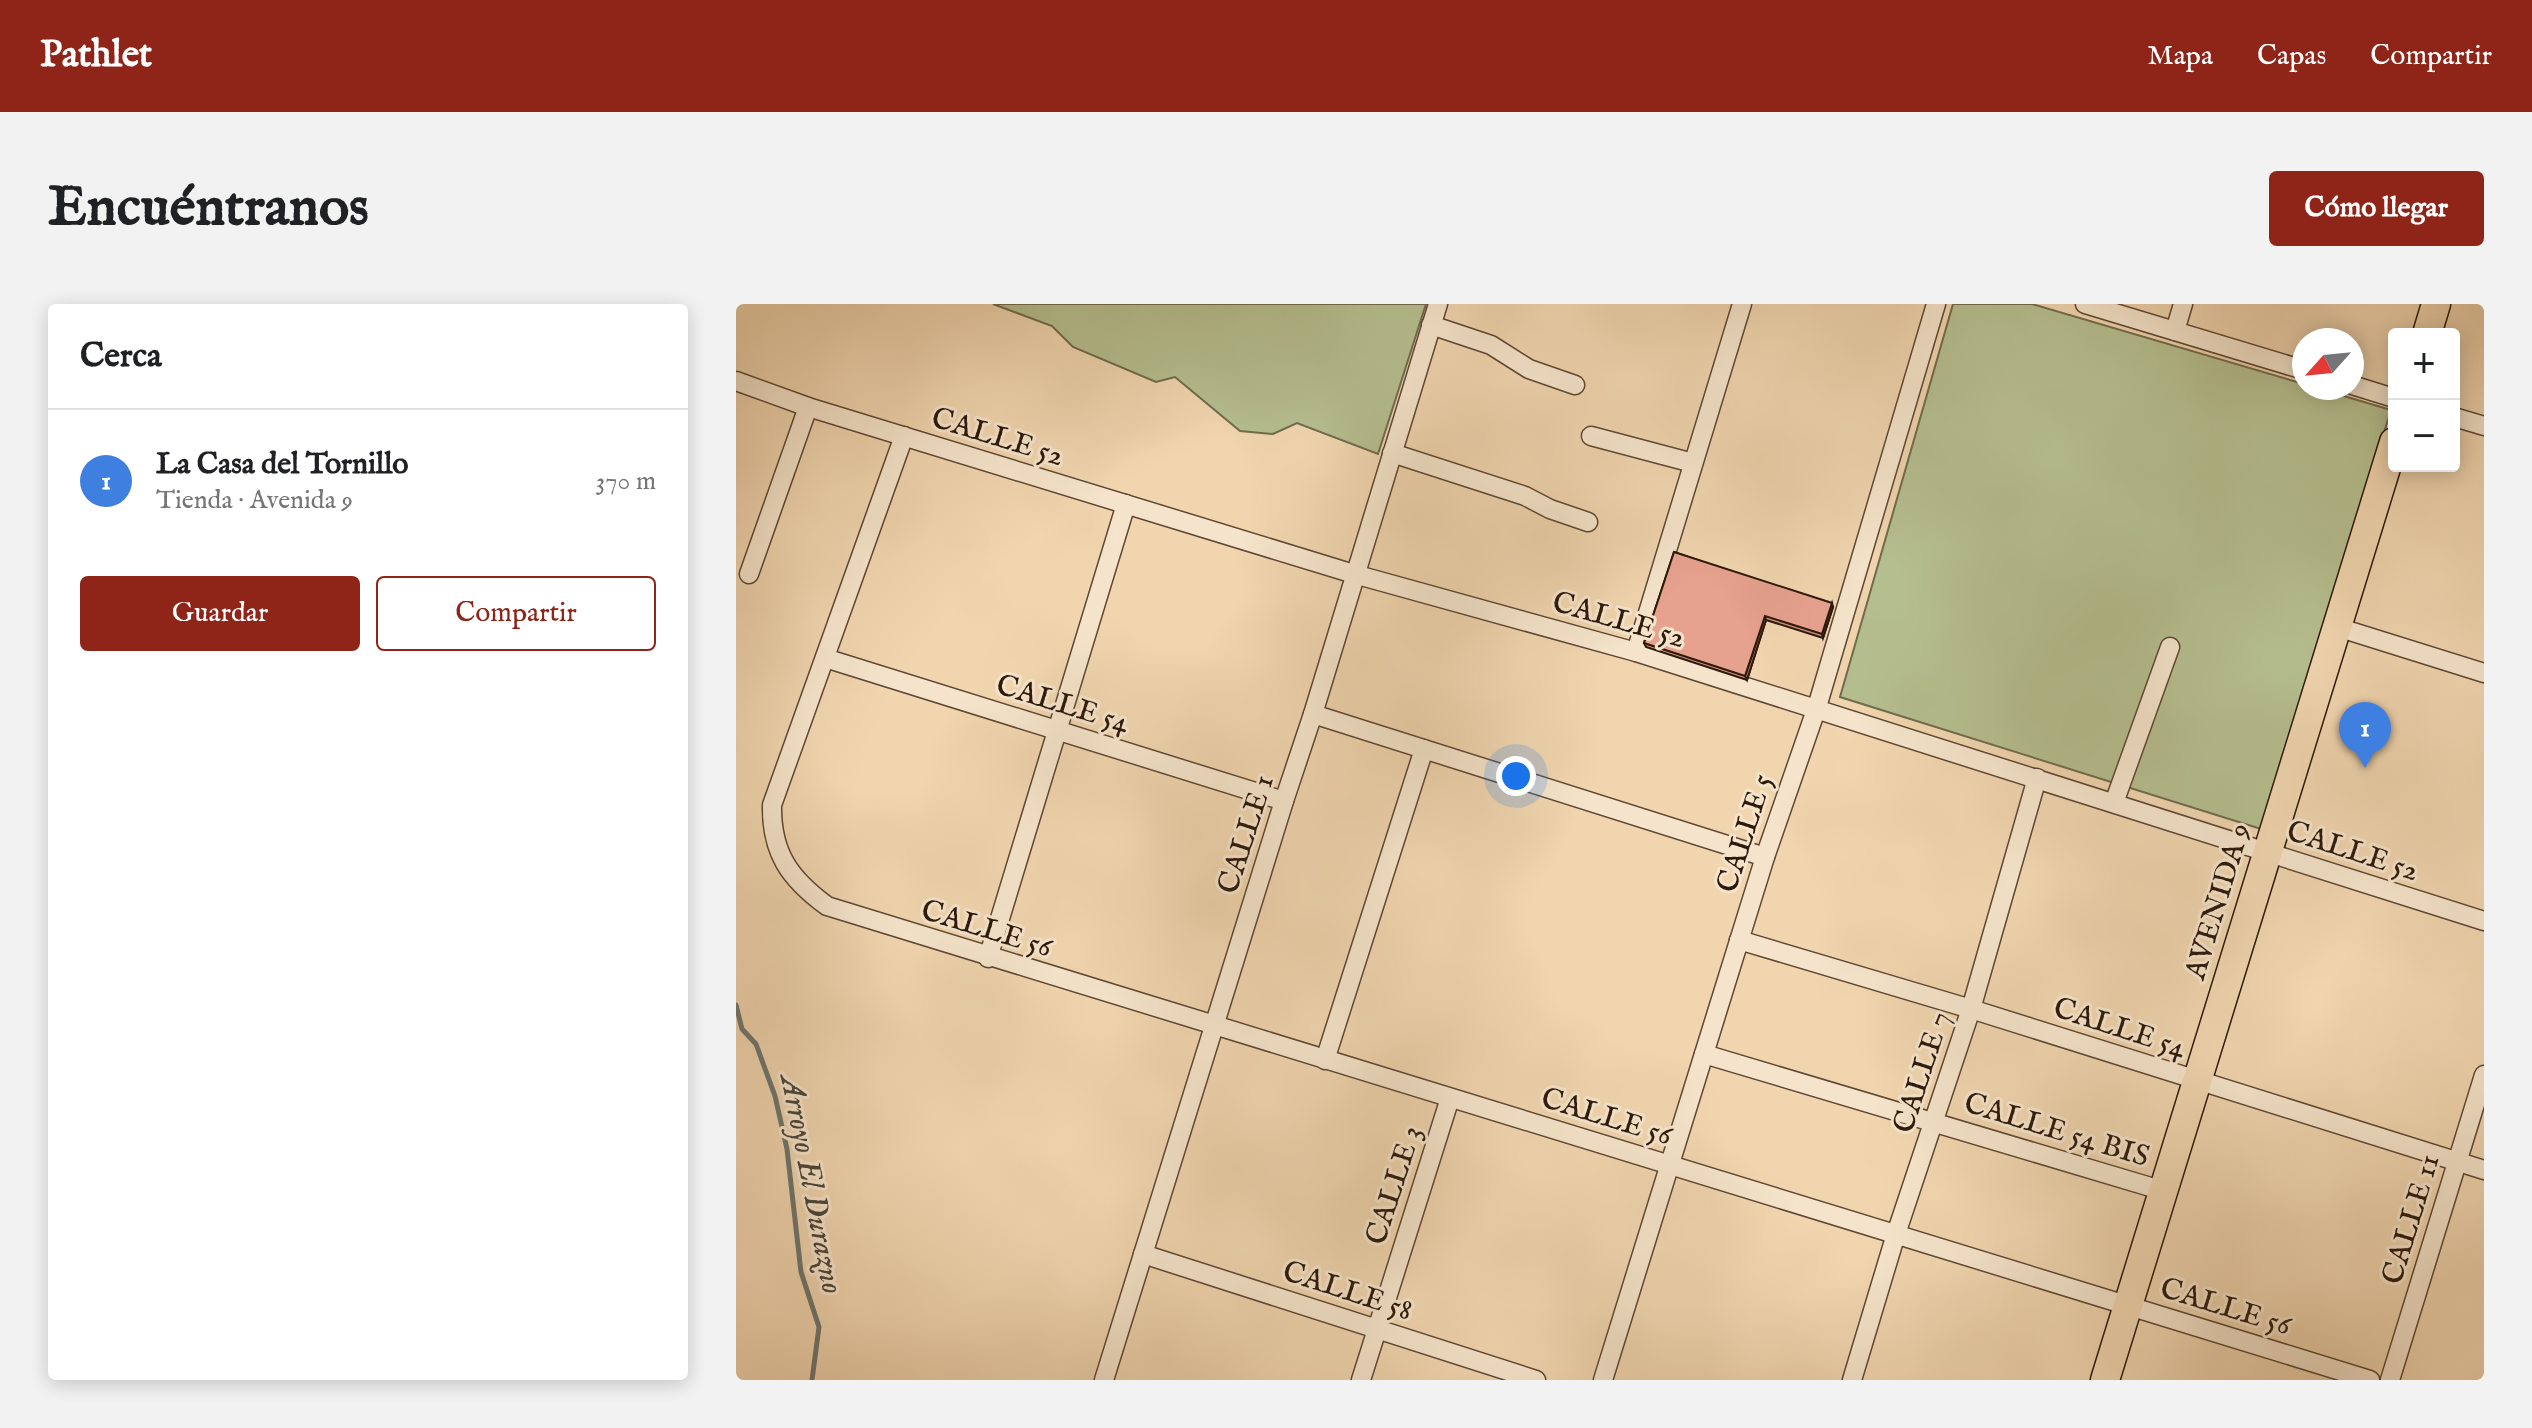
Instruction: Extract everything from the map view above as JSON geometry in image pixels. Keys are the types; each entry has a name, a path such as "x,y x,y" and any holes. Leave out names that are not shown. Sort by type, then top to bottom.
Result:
{"main road":[{"path":"2429,328 2436,304"},
{"path":"2446,328 2453,304"},
{"name":"AVENIDA 9","path":"2105,1380 2135,1307 2344,630 2388,465"},
{"name":"AVENIDA 9","path":"2344,630 2401,472"},
{"name":"AVENIDA 9","path":"2120,1380 2164,1191 2204,1083"}],"street":[{"name":"CALLE 1","path":"1104,1380 1438,304"},
{"path":"1636,652 1742,304"},
{"name":"CALLE 5","path":"1603,1380 1765,857 1817,707 1936,304"},
{"path":"2085,304 2292,366"},
{"path":"2175,331 2183,304"},
{"path":"1431,325 1491,345 1529,369 1575,385"},
{"name":"CALLE 52","path":"736,381 808,407 1354,574 1636,652 1817,707 2484,921"},
{"path":"2364,389 2388,396"},
{"path":"749,574 808,407"},
{"path":"2460,419 2484,426"},
{"path":"825,658 904,436"},
{"path":"1591,436 1693,463"},
{"path":"1392,453 1525,496 1550,509 1588,522"},
{"path":"988,958 1126,504"},
{"path":"2344,630 2484,673"},
{"path":"2114,803 2170,647"},
{"name":"CALLE 54","path":"825,658 1284,801"},
{"name":"CALLE 56","path":"825,658 772,805 772,830 793,877 827,906 988,958 2370,1380"},
{"path":"1313,714 1765,857"},
{"path":"1325,1060 1424,749"},
{"name":"CALLE 7","path":"1852,1380 1896,1234 1971,1009 2037,778"},
{"name":"CALLE 54","path":"1739,940 1971,1009 2484,1170"},
{"name":"CALLE 54 BIS","path":"1704,1054 2164,1191"},
{"name":"CALLE 11","path":"2390,1380 2484,1075"},
{"name":"CALLE 3","path":"1361,1380 1450,1098"},
{"name":"CALLE 58","path":"1143,1254 1536,1380"}],"green space":[{"path":"993,304 1426,304 1378,454 1297,423 1273,434 1240,431 1175,377 1156,382 1073,347 1052,326"},
{"path":"1953,304 2032,304 2292,380 2292,400 2357,400 2388,409 2388,420 2261,829 1840,697"}],"building":[{"path":"1674,552 1832,603 1822,634 1765,616 1745,676 1644,643"}],"waterway":[{"name":"Arroyo El Durazno","path":"736,1005 742,1029 756,1044 775,1096 787,1149 801,1272 819,1327 812,1380"}],"place":[{"name":"La Casa del Tornillo","path":"2365,768"}]}
